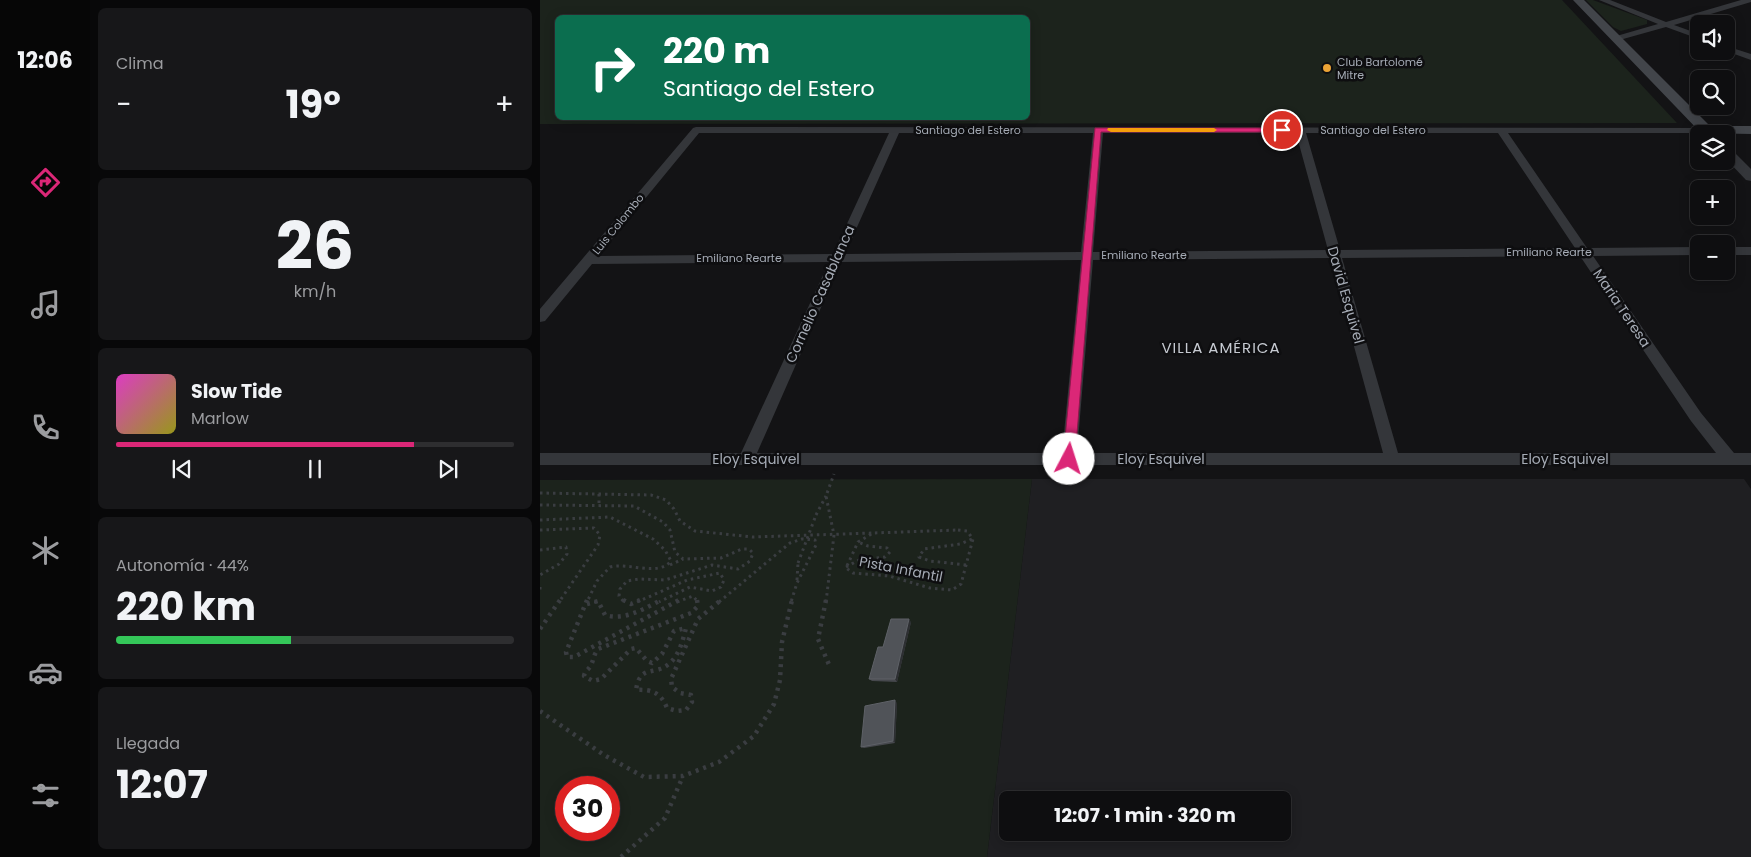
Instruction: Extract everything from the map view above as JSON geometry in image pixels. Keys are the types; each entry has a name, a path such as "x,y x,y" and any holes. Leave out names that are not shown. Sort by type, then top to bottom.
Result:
{"main road":[{"path":"1578,0 1701,125"},
{"name":"Santiago del Estero","path":"1735,131 1751,130"}],"street":[{"path":"1603,0 1690,34"},
{"path":"1729,0 1751,8"},
{"path":"1616,39 1749,0"},
{"path":"1735,51 1751,57"},
{"name":"Santiago del Estero","path":"696,130 1690,132"},
{"name":"Luis Colombo","path":"540,318 696,130"},
{"name":"Cornelio Casablanca","path":"746,459 895,130"},
{"path":"1069,459 1098,130"},
{"name":"David Esquivel","path":"1300,130 1392,459"},
{"name":"Maria Teresa","path":"1501,130 1696,417 1730,459"},
{"path":"1735,160 1751,177"},
{"name":"Emiliano Rearte","path":"589,260 1690,251"},
{"path":"1735,251 1751,251"},
{"name":"Eloy Esquivel","path":"540,459 1751,459"}],"path":[{"path":"798,583 798,563 816,515 832,480"},
{"path":"540,493 651,495 666,500 674,508 680,521 695,532 753,537 873,533"},
{"path":"599,494 599,505"},
{"path":"826,496 834,535 826,604 818,639 830,667"},
{"path":"540,505 634,506 645,510 663,522 670,530 675,552 683,558 695,560 721,558 742,549 750,550 753,553 753,557 748,563 738,569 712,566 665,580 638,579 627,582 620,589 619,596 624,602 631,604 691,579 710,573 720,573 724,580 721,587 712,591 690,587 632,614 614,618 605,615 598,602 591,602 586,605"},
{"path":"540,520 610,517 653,539 665,550 671,561 670,565"},
{"path":"550,529 555,520"},
{"path":"540,530 594,528 600,535 598,545 540,629"},
{"name":"Pista Infantil","path":"846,568 858,542 873,533 958,530 967,531 973,539"},
{"path":"540,711 604,755 644,777 683,776 719,762 754,736 774,704 780,680 782,642 788,613 798,583 816,546 815,540 802,539 790,543 698,619 672,678 672,687 680,693 691,695 692,702 686,710 678,711 667,708 664,698 656,691 648,688 636,690 636,681 642,673 651,669 662,668 669,664 686,628 680,627 673,631 659,660 652,663 647,661 636,648 631,649 601,679 592,681 584,676 585,671 591,665 592,657 598,649 682,619 692,614 698,606"},
{"name":"Pista Infantil","path":"846,568 853,573 889,576 930,588 952,590 961,584 973,539"},
{"name":"Pista Infantil","path":"966,565 956,562 926,561 919,557 924,549 960,544 973,539"},
{"name":"Pista Infantil","path":"846,568 859,560 885,557 890,552 887,548 868,546 858,542"},
{"path":"540,550 566,547 567,554 559,564 540,575"},
{"path":"683,558 664,569 624,565 610,566 586,605 566,652 567,657 574,657 684,598 693,596 704,614"},
{"path":"673,658 681,660"},
{"path":"621,857 665,818 683,776"}],"shaded area":[{"name":"Club Bartolomé Mitre","path":"540,0 1562,0 1677,123 540,124"},
{"path":"1586,0 1593,0 1647,20 1647,24 1621,31 1613,27"},
{"path":"1032,479 1744,479 1751,489 1751,857 987,857"},
{"path":"1032,479 987,857 540,857 540,480"}],"building":[{"path":"891,619 909,619 895,679 869,679 878,647 883,647"},
{"path":"895,700 893,741 861,747 865,706"}],"slow traffic":[{"path":"1111,130 1214,130"}],"place":[{"name":"Club Bartolomé Mitre","path":"1327,68"}],"district":[{"name":"VILLA AMÉRICA","path":"1221,347"}],"route":[{"path":"1069,459 1098,130 1282,130"}]}
